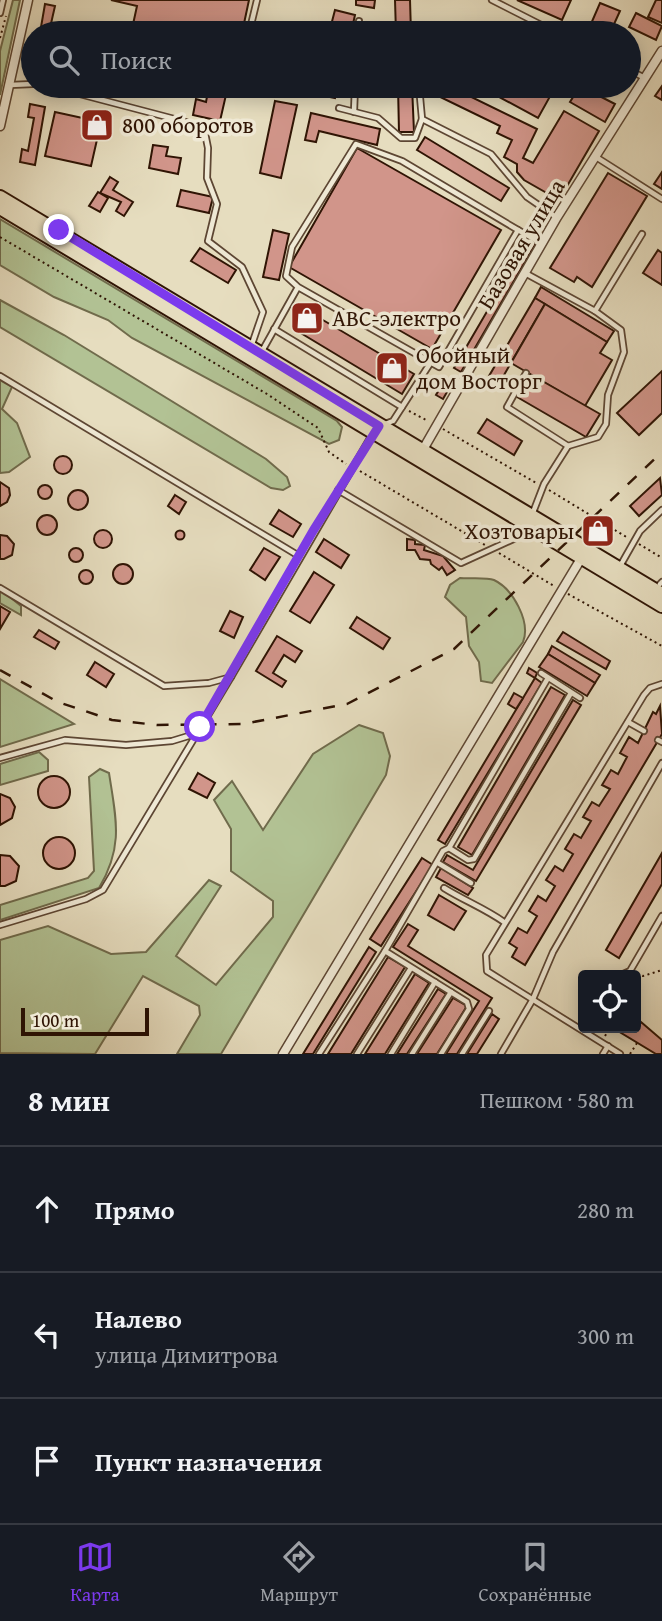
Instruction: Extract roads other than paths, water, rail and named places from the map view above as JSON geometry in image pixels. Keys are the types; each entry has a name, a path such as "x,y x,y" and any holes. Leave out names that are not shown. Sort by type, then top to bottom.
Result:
{"main road":[{"path":"0,197 255,350 376,429"},
{"path":"0,208 533,522 661,587"},
{"path":"533,522 582,557 662,606"}],"street":[{"path":"23,21 28,0"},
{"path":"0,126 21,31"},
{"name":"Базовая улица","path":"641,84 662,51"},
{"name":"Базовая улица","path":"420,455 542,243 633,98"},
{"path":"283,1054 582,557"}],"lane":[{"path":"0,13 3,0"},
{"path":"252,21 257,0"},
{"path":"492,0 533,21"},
{"path":"641,76 645,78"},
{"path":"9,85 21,84"},
{"path":"95,98 186,122 205,134 208,148 207,178 217,204 208,242 243,267 263,312 255,350"},
{"path":"354,112 355,98"},
{"path":"339,108 378,118 401,138 415,138 422,119 420,98"},
{"path":"422,119 491,154 527,197 557,218"},
{"path":"518,230 439,367 298,287 286,276 292,247 356,144 402,161 542,243"},
{"path":"596,157 662,200"},
{"path":"595,311 642,234"},
{"path":"338,490 461,563 493,550 533,522 543,487 568,446 598,437 606,424 608,395 624,352 621,330 595,311 525,273"},
{"path":"255,350 274,329 298,287"},
{"path":"274,329 402,407"},
{"path":"0,925 86,899 103,890 231,677 352,467 376,429 393,421 431,362"},
{"path":"526,373 507,407 568,446"},
{"path":"0,376 299,556"},
{"path":"619,568 634,541 662,510"},
{"path":"0,588 164,686 209,683 231,677"},
{"path":"541,673 580,698"},
{"path":"319,1054 385,951 443,851 449,848 548,678"},
{"path":"578,1025 534,999 509,988 487,971 486,955 650,688 662,684"},
{"path":"449,848 468,860 474,859 571,693"},
{"path":"628,722 644,732"},
{"path":"0,758 65,740 126,745 172,741 196,734"},
{"path":"500,1054 534,999 553,952 662,763"},
{"path":"655,776 662,780"},
{"path":"438,863 471,883"},
{"path":"444,888 470,904 478,904 505,922"},
{"path":"631,970 662,916"},
{"path":"385,951 467,1002 469,1009 441,1054"},
{"path":"357,1054 411,968"},
{"path":"391,1054 435,982"},
{"path":"411,1054 451,992"},
{"path":"462,1054 489,1011"},
{"path":"589,1033 620,1054"},
{"path":"603,1054 608,1046"}],"railway":[{"path":"0,670 58,702 112,720 157,725 243,724 347,704 454,649 662,452"}],"place":[{"name":"800 оборотов","path":"97,125"},
{"name":"АВС-электро","path":"307,318"},
{"name":"Обойный дом Восторг","path":"392,368"},
{"name":"Хозтовары","path":"598,531"}]}
